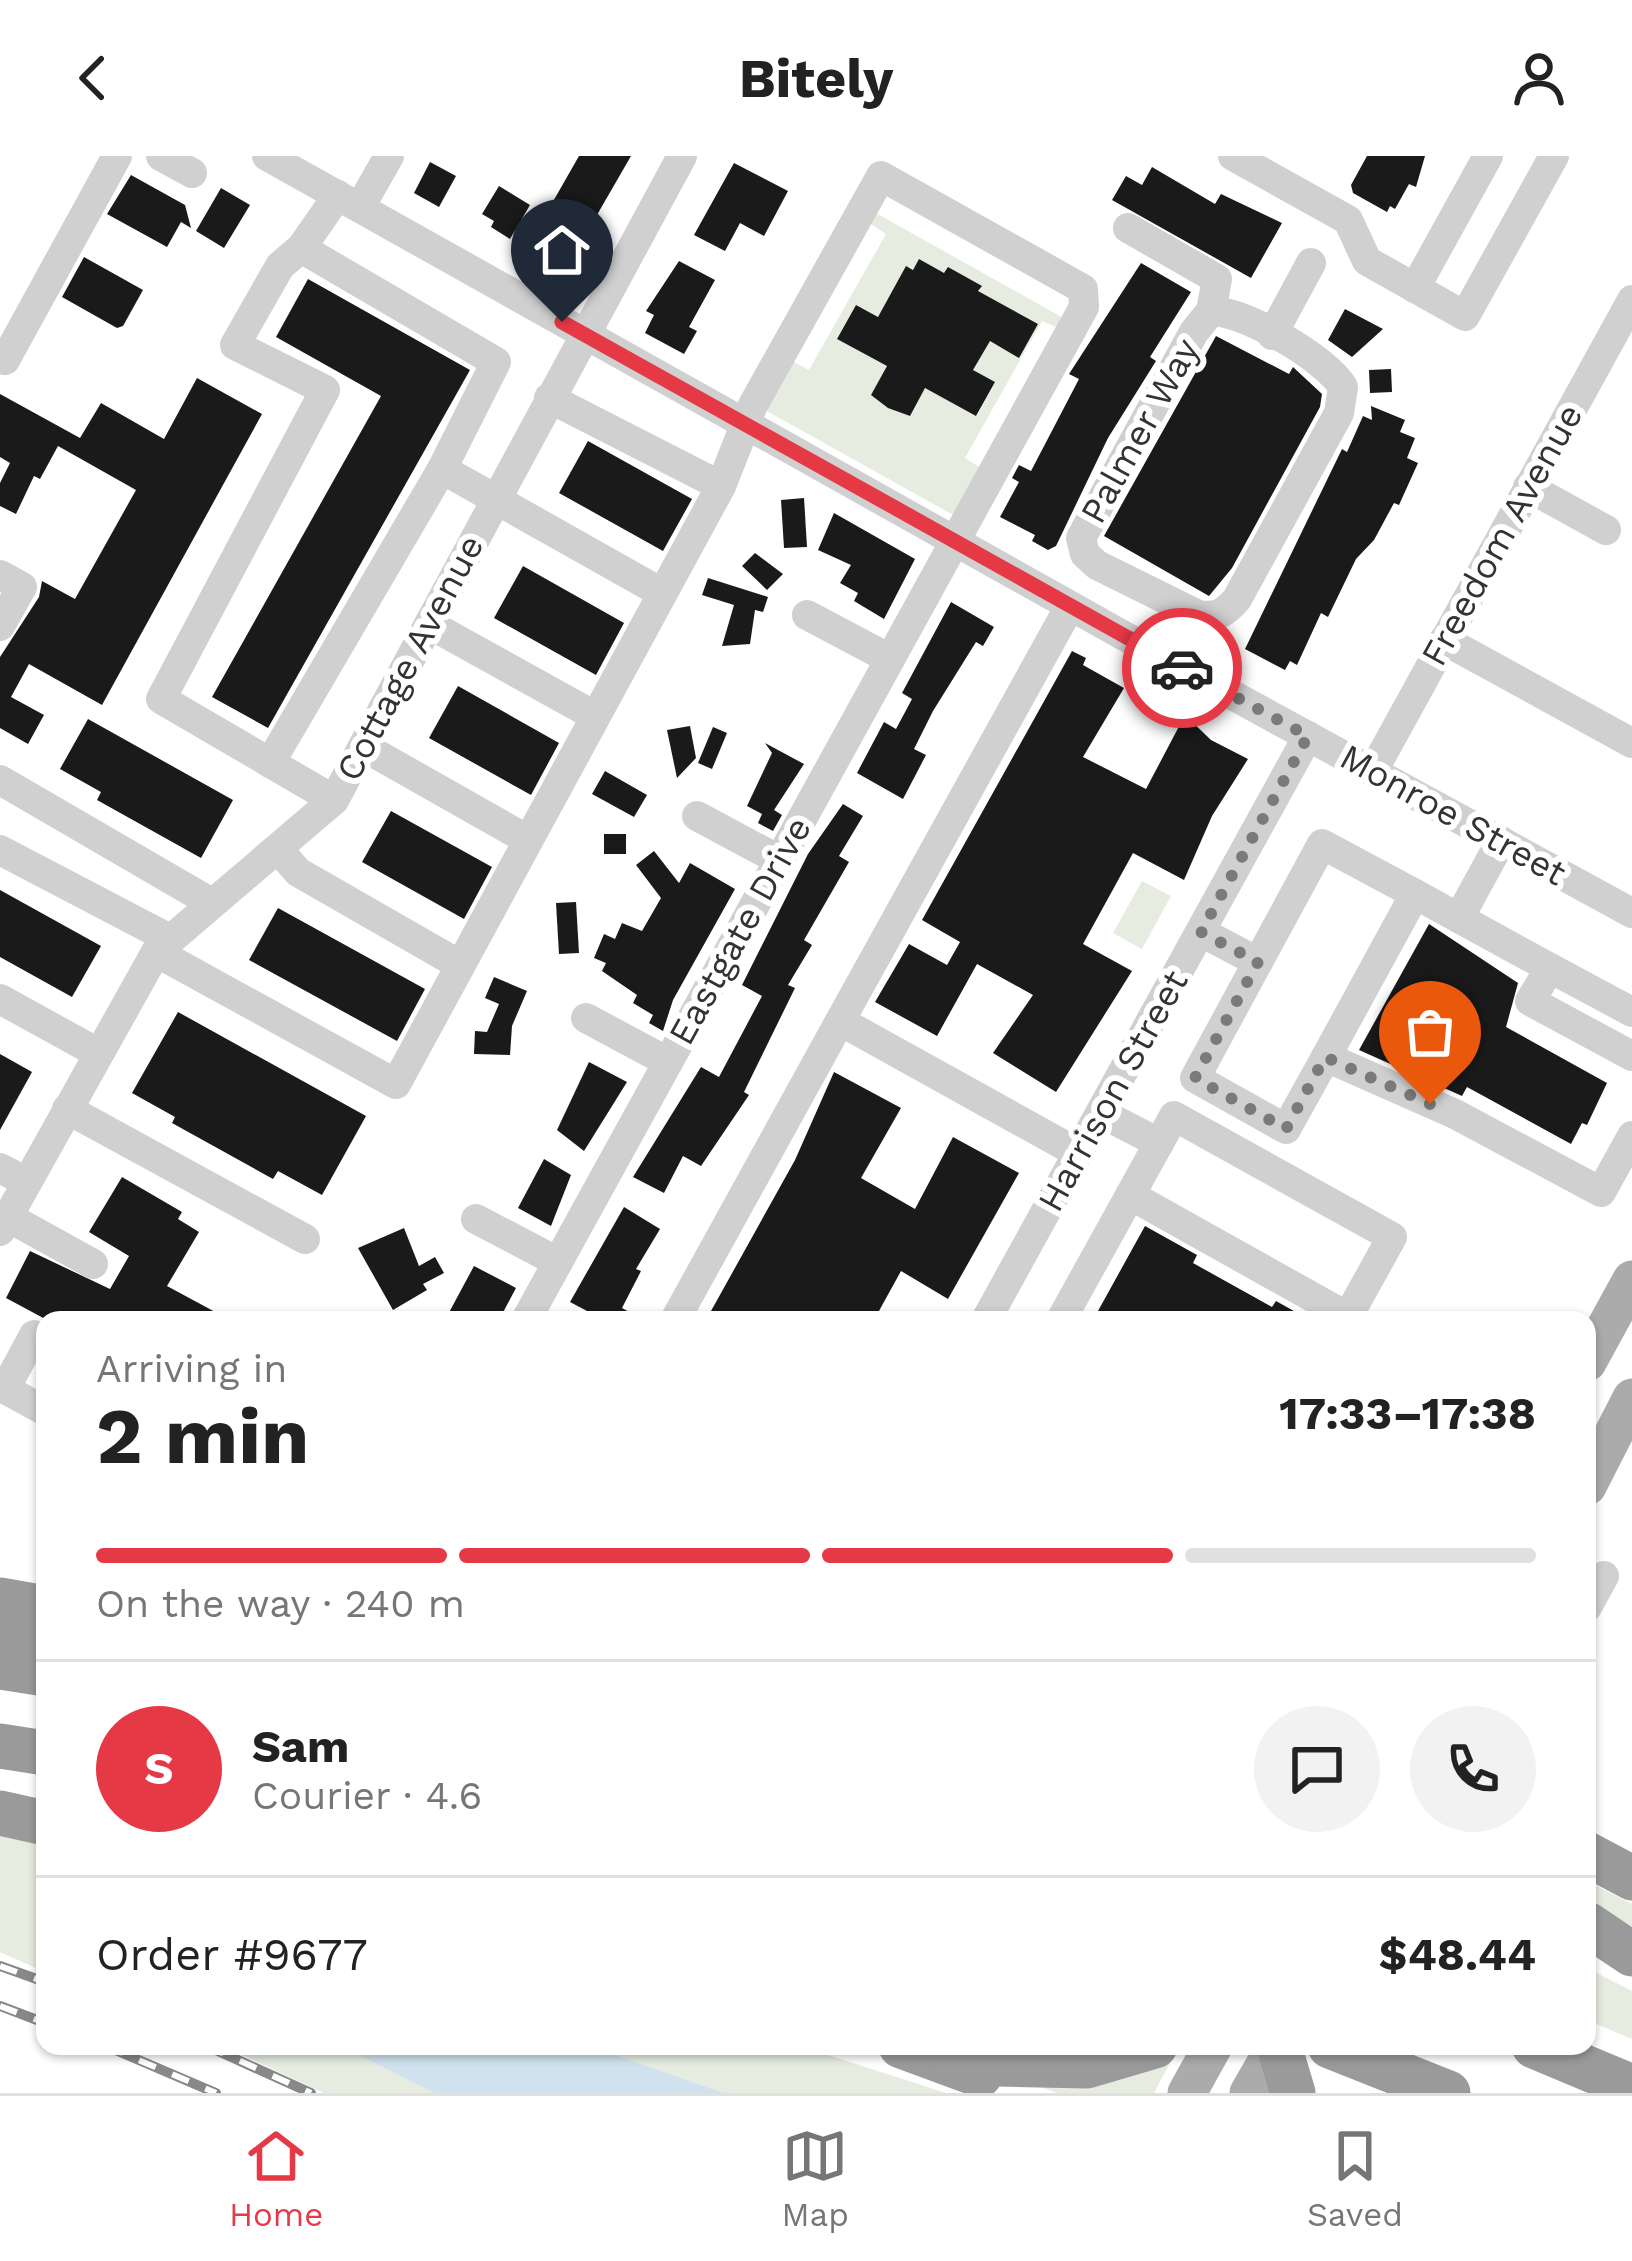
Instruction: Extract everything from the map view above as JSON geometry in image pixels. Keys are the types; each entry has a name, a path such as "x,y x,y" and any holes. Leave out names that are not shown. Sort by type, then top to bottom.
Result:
{"highway":[{"path":"0,1572 36,1577"},
{"path":"0,1600 36,1606"},
{"path":"0,1634 36,1638"},
{"path":"0,1667 36,1673"},
{"path":"0,1746 36,1752"},
{"path":"0,1814 36,1821"},
{"path":"1596,1859 1632,1878"},
{"path":"1596,1930 1632,1954"},
{"path":"1596,1950 1632,1964"},
{"path":"930,2055 1015,2093"},
{"path":"955,2063 1087,2066 1124,2055"},
{"path":"1281,2055 1293,2093"},
{"path":"1356,2055 1448,2093"},
{"path":"1556,2055 1632,2087"}],"main road":[{"path":"1596,1346 1632,1280"},
{"path":"1596,1468 1632,1398"},
{"path":"1187,2093 1208,2055"},
{"path":"1249,2093 1272,2055"}],"street":[{"path":"5,361 117,156"},
{"path":"161,156 192,173"},
{"name":"Monroe Street","path":"268,156 1126,638 1629,905"},
{"path":"334,800 161,699 325,390 235,345 280,266 349,201 388,156"},
{"name":"Cottage Avenue","path":"4,1224 14,1175 68,1109 162,945 334,800 682,156"},
{"path":"1233,156 1348,220 1366,261 1465,316 1554,156"},
{"path":"1415,288 1488,156"},
{"name":"Eastgate Drive","path":"531,1311 1084,308 1083,289 881,176 747,426"},
{"path":"1126,638 1147,592 1198,615 1226,612 1339,413 1342,387 1325,364 1233,313 1211,311 1217,279 1128,229"},
{"path":"270,763 442,469 496,362 301,248"},
{"path":"1272,335 1311,263"},
{"name":"Freedom Avenue","path":"1373,771 1528,488 1622,341 1632,300"},
{"name":"Palmer Way","path":"1147,592 1097,565 1085,554 1081,538 1194,332 1211,311"},
{"path":"549,398 721,486"},
{"path":"0,850 395,1084 721,486 747,426"},
{"path":"442,469 662,593"},
{"path":"1528,488 1606,530"},
{"path":"0,575 22,587 0,626"},
{"path":"684,1311 710,1284 840,1021 988,776 1070,606"},
{"path":"807,616 890,658"},
{"path":"429,624 595,716"},
{"path":"1444,640 1632,743"},
{"name":"Harrison Street","path":"999,1311 1078,1153 1308,736"},
{"path":"364,747 528,840"},
{"path":"0,780 210,902"},
{"path":"697,816 779,860"},
{"path":"1459,918 1501,841"},
{"path":"1415,894 1286,1129 1195,1078 1322,844 1415,894 1550,968 1632,1012"},
{"path":"279,850 298,872 460,965"},
{"path":"1201,932 1258,962"},
{"path":"1550,968 1530,1001 1632,1056"},
{"path":"0,999 98,1053"},
{"path":"586,1018 668,1062"},
{"path":"840,1021 1078,1153"},
{"path":"1325,1057 1455,1114 1601,1192 1620,1184 1632,1136"},
{"path":"68,1109 305,1239"},
{"path":"1101,1113 1159,1143"},
{"path":"1066,1311 1174,1116 1392,1238 1351,1311"},
{"path":"1130,1195 1333,1311"},
{"path":"476,1219 558,1262"},
{"path":"4,1224 93,1264"},
{"path":"34,1335 2,1387 36,1406"},
{"path":"1596,1591 1604,1576"}],"shaded area":[{"path":"874,212 1067,320 1059,328 1042,321 965,458 982,469 955,516 765,410 792,361 809,370 886,234 871,224","holes":["906,267 944,273 949,267 981,287 978,291 1019,357 990,341 973,370 995,383 977,416 925,388 909,416 871,395 887,366 837,339 856,305 878,317"]},
{"path":"1142,881 1171,896 1142,949 1113,933"},
{"path":"0,1835 36,1843 36,1968 0,1952"},
{"path":"1596,1886 1632,1904 1632,1926 1596,1908"},
{"path":"1596,1973 1632,1991 1632,2039 1596,2024"},
{"path":"242,2055 828,2055 946,2093 324,2093"},
{"path":"1172,2059 1154,2093 1057,2093 1040,2087"}],"water":[{"path":"359,2055 615,2055 723,2093 435,2093"}],"building":[{"path":"579,156 631,156 590,227 551,205"},
{"path":"1367,156 1425,156 1416,187 1409,184 1395,209 1390,206 1387,212 1353,193 1351,185"},
{"path":"430,162 456,176 439,207 414,193"},
{"path":"734,163 788,191 764,236 740,223 725,251 694,235"},
{"path":"1152,167 1215,204 1221,194 1282,223 1251,278 1112,200 1126,176 1142,185"},
{"path":"131,175 185,205 191,228 181,222 167,247 107,214"},
{"path":"499,186 530,205 510,239 491,227 494,221 482,214"},
{"path":"221,188 250,205 224,248 196,231"},
{"path":"84,257 143,290 123,326 117,328 62,297"},
{"path":"919,259 944,273 948,267 982,286 978,291 1038,324 1019,358 990,341 973,370 995,382 976,416 925,388 910,416 888,408 871,395 887,366 837,339 856,305 878,317 906,266 913,270"},
{"path":"679,261 715,280 689,327 697,331 684,354 645,333 654,315 646,311"},
{"path":"1141,263 1191,292 1150,357 1156,361 1108,438 1056,546 1048,550 1032,541 1035,535 1000,517 1019,482 1012,478 1019,465 1031,471 1079,379 1069,374"},
{"path":"308,279 470,370 268,728 212,697 381,396 276,337"},
{"path":"1345,309 1383,329 1352,357 1328,340"},
{"path":"1216,336 1289,374 1293,367 1322,394 1320,407 1232,568 1209,596 1104,536"},
{"path":"1391,369 1392,392 1370,393 1369,370"},
{"path":"197,378 262,414 102,705 29,664 11,697 44,715 28,744 0,728 0,657 39,597 42,581 75,599 136,490 58,446 40,479 34,476 16,514 0,506 0,483 10,463 0,457 0,394 80,438 101,403 164,439"},
{"path":"1371,406 1405,420 1400,432 1415,438 1407,458 1418,463 1399,505 1394,503 1374,540 1356,559 1328,617 1321,613 1297,665 1290,661 1285,670 1245,649 1342,449 1347,452 1363,416 1372,420"},
{"path":"588,441 692,499 663,551 559,493"},
{"path":"804,498 807,547 784,548 781,500"},
{"path":"834,513 915,559 884,619 854,601 858,593 840,583 851,565 818,550"},
{"path":"755,553 783,574 767,590 742,566"},
{"path":"523,566 624,623 596,675 494,618"},
{"path":"708,578 768,597 763,612 755,610 750,644 722,646 734,605 702,595"},
{"path":"951,602 994,627 983,646 976,642 933,711 914,749 926,755 903,799 857,773 884,722 896,729 912,699 902,693"},
{"path":"1072,651 1086,658 1083,665 1124,688 1083,757 1146,789 1185,715 1211,740 1248,759 1212,816 1184,880 1133,853 1083,944 1132,971 1056,1092 993,1053 1033,995 977,964 937,1036 875,1002 909,944 947,965 960,942 922,920"},
{"path":"458,686 559,743 531,795 429,738"},
{"path":"88,719 233,800 201,858 97,800 101,792 60,769"},
{"path":"690,726 696,758 677,778 667,730"},
{"path":"713,727 727,733 712,769 698,763"},
{"path":"765,743 804,764 774,810 782,815 773,831 758,823 762,814 747,806 772,753"},
{"path":"605,771 647,795 634,817 592,794"},
{"path":"843,804 863,816 839,856 849,862 804,940 812,945 788,985 795,988 744,1092 749,1095 701,1166 683,1156 664,1193 633,1177 701,1067 719,1077 762,996 742,985 808,854"},
{"path":"391,811 492,867 464,919 362,862"},
{"path":"604,834 626,834 626,854 604,854"},
{"path":"654,851 679,883 690,863 735,889 673,1000 663,1031 649,1023 653,1015 633,1003 637,995 602,971 606,963 594,958 604,934 615,939 622,923 642,931 661,898 636,865"},
{"path":"0,890 101,946 72,997 0,957"},
{"path":"576,902 579,953 559,954 556,903"},
{"path":"278,908 425,989 397,1041 249,960"},
{"path":"1429,924 1518,983 1506,1027 1607,1083 1587,1125 1582,1123 1571,1144 1467,1087 1462,1096 1359,1050"},
{"path":"494,977 527,991 512,1026 510,1055 474,1054 475,1031 487,1032 499,1004 485,998"},
{"path":"178,1012 366,1116 322,1195 278,1171 273,1179 172,1123 175,1117 132,1093"},
{"path":"0,1054 32,1072 0,1130"},
{"path":"589,1062 627,1082 584,1151 557,1130"},
{"path":"834,1072 901,1108 861,1178 915,1209 953,1137 1019,1173 948,1299 901,1271 879,1311 711,1311 795,1160"},
{"path":"544,1159 571,1175 551,1226 518,1208"},
{"path":"122,1177 182,1212 178,1219 199,1232 167,1286 213,1311 36,1314 6,1298 30,1251 110,1289 129,1256 89,1232"},
{"path":"624,1207 660,1229 636,1269 641,1271 622,1308 628,1311 587,1311 570,1302"},
{"path":"1145,1226 1197,1255 1193,1263 1272,1307 1276,1301 1294,1311 1098,1311"},
{"path":"404,1228 419,1266 435,1257 444,1273 423,1284 427,1290 393,1310 358,1248"},
{"path":"474,1266 516,1288 504,1311 450,1311"}],"railway":[{"path":"0,1966 36,1979"},
{"path":"0,2006 36,2020"},
{"path":"127,2055 216,2093"},
{"path":"227,2055 311,2093"}],"way so far":[{"path":"1182,668 1308,736 1201,932 1258,962 1195,1078 1286,1129 1325,1057 1430,1104"}],"route":[{"path":"562,322 1182,668"}]}
